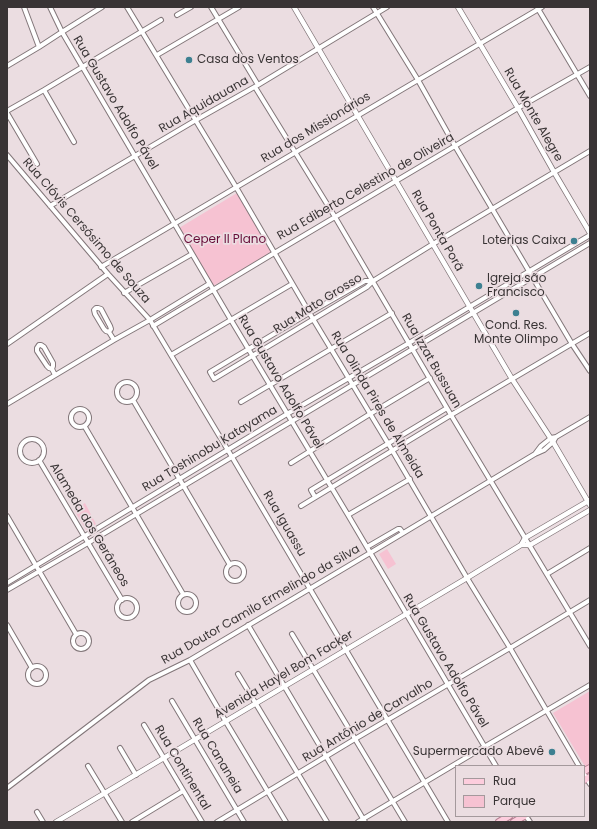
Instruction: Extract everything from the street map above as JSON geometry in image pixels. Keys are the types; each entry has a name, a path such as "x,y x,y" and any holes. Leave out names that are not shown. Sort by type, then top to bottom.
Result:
{"main road":[{"path":"586,777 590,768"},
{"path":"498,822 507,817"},
{"path":"514,822 523,817"}],"street":[{"path":"24,7 39,47"},
{"name":"Rua Gustavo Adolfo Pável","path":"50,7 82,67 230,320 310,451 326,481 348,515 495,765"},
{"path":"7,66 102,7"},
{"name":"Rua Olinda Pires de Almeida","path":"127,7 236,187 313,320 410,479 578,765"},
{"path":"177,15 191,7"},
{"name":"Rua Izzat Bussuan","path":"211,7 256,86 392,313 451,415 590,646"},
{"path":"157,55 239,7"},
{"name":"Rua Ponta Porã","path":"294,7 512,379 552,440 589,502"},
{"path":"373,7 418,80 572,344 590,371"},
{"name":"Rua Aquidauana","path":"50,206 256,86 387,7"},
{"name":"Rua Monte Alegre","path":"458,7 481,43 590,234"},
{"path":"539,8 590,96"},
{"name":"Rua dos Missionários","path":"101,267 539,8"},
{"path":"37,164 7,112 161,20"},
{"name":"Rua Ediberto Celestino de Oliveira","path":"153,326 518,108 590,67"},
{"path":"44,90 74,142"},
{"name":"Rua Mato Grosso","path":"372,281 365,281 210,372 214,378 367,287 372,281 433,244 590,151"},
{"name":"Rua Clóvis Cersósimo de Souza","path":"7,155 101,267 150,320"},
{"name":"Rua Toshinobu Katayama","path":"7,583 590,234"},
{"name":"Rua Toshinobu Katayama","path":"7,590 352,384 534,278 590,243"},
{"path":"124,293 192,254"},
{"path":"7,344 108,274"},
{"path":"7,404 55,374 210,284"},
{"path":"171,355 292,284"},
{"path":"109,332 111,329 110,326 101,309 96,308 94,310 94,314 104,329 109,332 114,340"},
{"path":"241,402 392,313"},
{"name":"Rua Iguassu","path":"150,320 448,822"},
{"path":"301,506 330,487 590,333"},
{"path":"52,369 54,364 44,347 39,345 37,351 47,366 52,369 55,374"},
{"path":"291,463 430,378"},
{"path":"128,382 134,384 137,391 136,398 133,400 127,402 121,401 118,396 117,389 121,384 128,382"},
{"path":"133,400 230,565"},
{"path":"315,497 311,490 447,408"},
{"path":"82,409 89,415 89,422 85,427 79,428 74,426 70,420 71,414 75,410 82,409"},
{"path":"552,440 590,417"},
{"path":"85,427 183,594"},
{"path":"258,432 262,439"},
{"path":"34,439 41,443 44,450 42,457 39,460 32,463 21,457 20,448 24,441 34,439"},
{"name":"Rua Doutor Camilo Ermelindo da Silva","path":"7,788 149,680 190,660 248,626 491,481 535,454 541,446 552,440"},
{"name":"Alameda dos Gerâneos","path":"39,460 122,600"},
{"path":"348,515 410,479"},
{"path":"525,538 589,502"},
{"path":"521,545 530,545 590,510"},
{"path":"7,516 76,634"},
{"path":"367,547 398,529 404,533"},
{"name":"Avenida Hayel Bom Facker","path":"56,822 406,615 521,545 525,538"},
{"path":"547,574 590,548"},
{"path":"232,563 238,563 243,567 245,573 240,581 231,581 226,576 226,570 230,565 232,563"},
{"path":"183,594 189,594 196,600 195,606 191,611 185,612 178,607 178,601 180,596 183,594"},
{"path":"131,599 135,604 136,610 131,617 128,618 121,616 118,611 118,605 122,600 131,599"},
{"name":"Rua Antônio de Carvalho","path":"217,822 590,600"},
{"path":"7,625 32,668"},
{"path":"248,626 364,820"},
{"path":"84,633 88,637 89,642 85,649 79,649 74,646 72,641 76,634 84,633"},
{"path":"292,634 405,822"},
{"path":"190,660 286,822"},
{"path":"38,666 43,669 45,672 45,677 42,682 36,684 29,680 29,672 32,668 38,666"},
{"path":"238,674 327,822"},
{"path":"358,822 364,820 425,782 590,685"},
{"name":"Rua Cananeia","path":"172,701 244,822"},
{"name":"Rua Continental","path":"144,725 202,822"},
{"path":"120,748 136,775"},
{"path":"88,766 122,822"},
{"path":"132,822 183,791"},
{"path":"37,812 42,822"}],"green space":[{"name":"Ceper II Plano","path":"237,193 272,253 213,286 179,228"},
{"path":"85,503 96,524 86,530 74,510"},
{"path":"387,549 396,564 388,569 379,554"},
{"path":"590,691 590,765 586,768 585,765 553,713"}],"place":[{"name":"Casa dos Ventos","path":"189,60"},
{"name":"Loterias Caixa","path":"574,241"},
{"name":"Igreja são Francisco","path":"479,286"},
{"name":"Cond. Res. Monte Olimpo","path":"516,313"},
{"name":"Supermercado Abevê","path":"552,752"}]}
